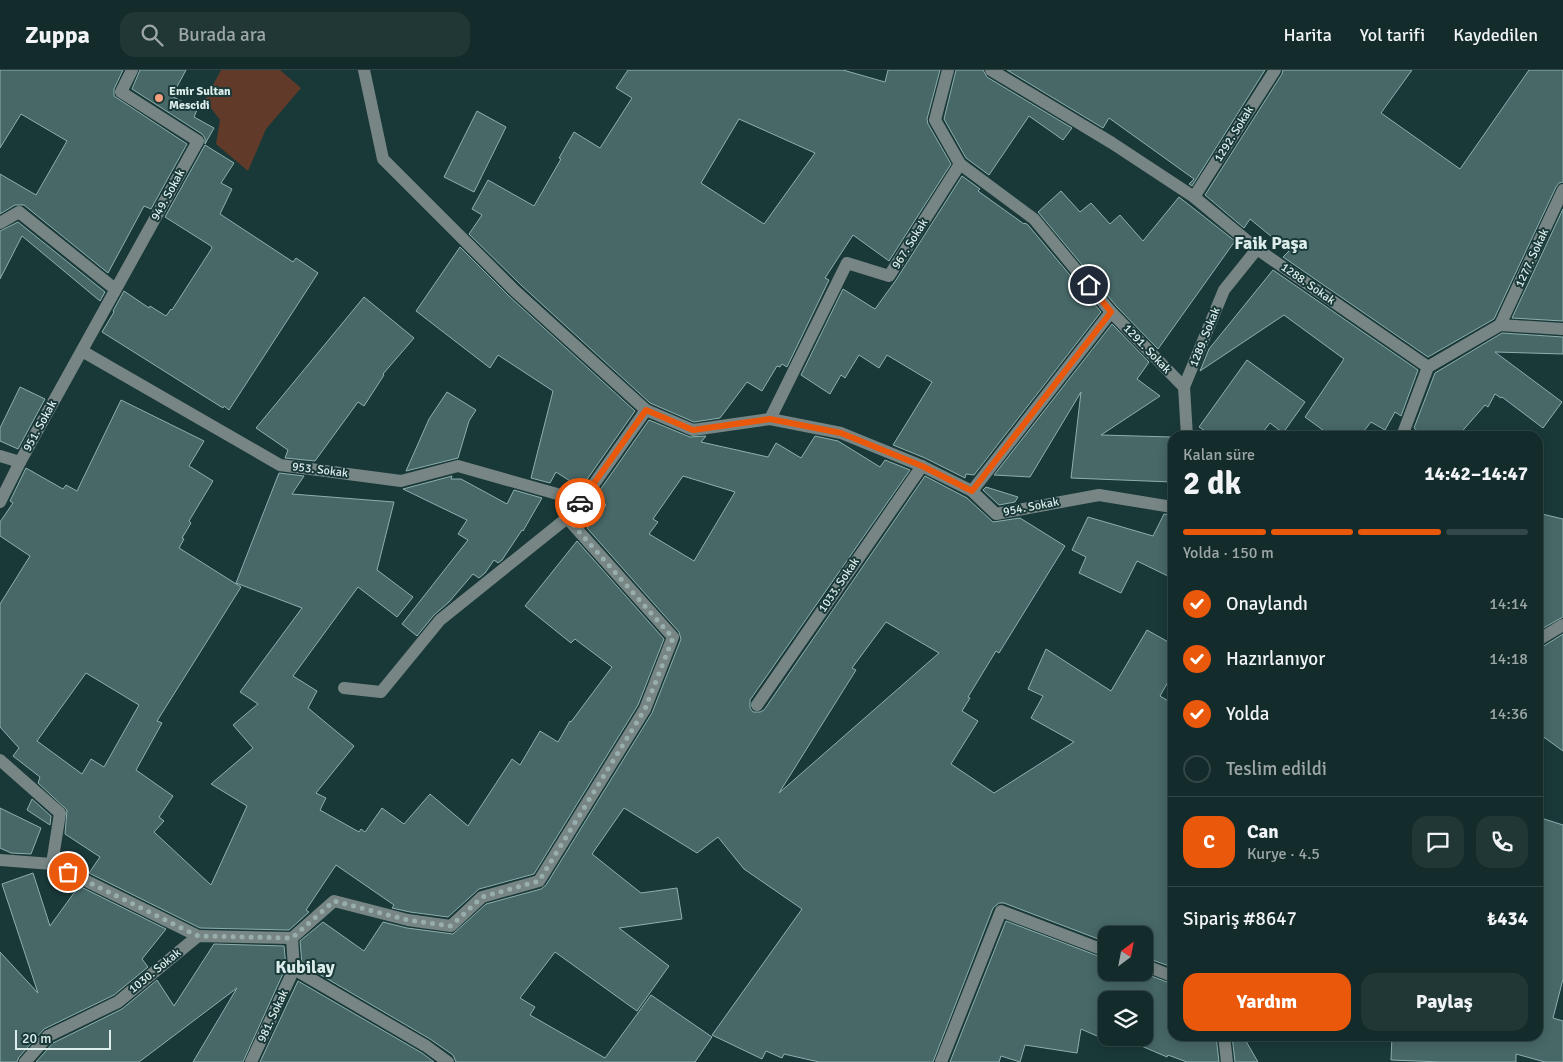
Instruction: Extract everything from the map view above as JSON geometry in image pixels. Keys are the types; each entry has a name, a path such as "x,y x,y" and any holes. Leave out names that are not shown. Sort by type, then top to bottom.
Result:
{"street":[{"name":"949. Sokak","path":"82,351 198,141 121,92 132,70"},
{"name":"954. Sokak","path":"364,70 383,159 515,290 646,410 693,430 770,419 841,433 922,466 972,491 996,514 1099,495 1168,506"},
{"path":"948,70 934,120 960,164"},
{"name":"1288. Sokak","path":"991,70 1112,142 1194,197 1257,249 1428,367"},
{"name":"1292. Sokak","path":"1194,197 1274,70"},
{"name":"1291. Sokak","path":"960,164 1034,219 1111,312 1184,387"},
{"name":"967. Sokak","path":"770,419 847,263 889,276 960,164"},
{"name":"1277. Sokak","path":"1500,325 1563,190"},
{"path":"0,224 19,212 115,289"},
{"name":"1289. Sokak","path":"1187,431 1184,387 1224,290 1257,249"},
{"path":"972,491 1111,312"},
{"path":"1404,431 1428,367 1500,325 1563,329"},
{"name":"951. Sokak","path":"0,502 20,462 82,351"},
{"name":"953. Sokak","path":"82,351 280,465 401,480 458,466 582,501"},
{"path":"344,688 381,692 440,620 567,518 582,501 646,410"},
{"path":"0,456 20,462"},
{"name":"1033. Sokak","path":"757,705 922,466"},
{"path":"0,860 52,864 198,936 292,938 334,901 408,920 451,926 482,897 539,881 645,709 673,638 567,518"},
{"path":"1543,637 1563,625"},
{"path":"0,760 60,813 52,864"},
{"path":"941,1062 1001,912 1098,948"},
{"name":"1030. Sokak","path":"26,1062 48,1036 118,1002 198,936"},
{"path":"292,938 294,969 426,1046 448,1062"},
{"name":"981. Sokak","path":"251,1062 294,969"},
{"path":"1153,969 1168,974"},
{"path":"1225,1041 1227,1062"}],"shaded area":[{"path":"221,70 280,70 301,88 266,129 248,171 216,144 220,120 205,100"}],"building":[{"path":"0,70 123,70 114,89 114,96 187,144 151,209 144,206 108,273 24,205 15,205 0,214 0,174 36,195 67,141 21,114 0,148"},
{"name":"Emir Sultan Mescidi","path":"140,70 186,70 172,96 197,110 194,117 214,128 205,144 205,138 202,134 132,89"},
{"path":"628,70 843,70 885,82 888,70 940,70 927,119 951,164 889,261 853,235 825,278 829,280 787,367 782,364 780,367 777,366 762,391 747,382 720,418 694,422 650,403 521,285 469,234 482,215 472,209 488,180 534,206 574,132 600,148 632,98 616,88","holes":["739,119 815,153 764,224 701,183"]},
{"path":"956,70 983,70 987,77 1072,128 1063,140 1029,116 989,175 966,158 944,119"},
{"path":"1007,70 1265,70 1192,186 1189,184 1194,179 1109,118 1103,128"},
{"path":"1283,70 1412,70 1381,113 1460,169 1529,70 1563,70 1563,182 1559,183 1556,187 1494,319 1428,357 1283,257 1289,251 1250,219 1244,228 1205,195"},
{"path":"477,111 506,127 474,192 444,177"},
{"path":"205,145 234,163 221,183 232,189 220,214 293,262 296,258 318,273 229,410 102,332 124,291 149,308 150,306 166,316 172,310 212,248 165,217"},
{"path":"962,176 980,189 978,191 1028,225 1101,312 974,475 966,474 965,478 925,458 893,445 932,382 887,355 879,368 859,355 845,378 841,375 830,394 801,375 843,289 875,309 896,280"},
{"path":"1061,191 1080,212 1091,203 1110,224 1120,215 1143,241 1179,197 1235,241 1158,349 1117,307 1038,212"},
{"path":"1563,209 1563,321 1512,318"},
{"path":"18,222 105,292 100,301 22,236 0,279 0,231"},
{"path":"460,247 510,297 635,411 581,488 556,472 550,483 531,478 553,391 498,355 490,368 416,311"},
{"path":"1273,270 1418,370 1401,416 1395,412 1385,430 1371,422 1364,431 1324,431 1305,417 1344,359 1284,315 1200,371 1209,349"},
{"path":"364,297 414,338 383,374 364,406 358,402 315,461 285,458 288,450 256,428"},
{"path":"1112,324 1149,362 1137,379 1160,396 1101,435 1168,437 1168,482 1071,478 1081,392 1030,477 994,475"},
{"path":"1502,333 1563,337 1563,354 1495,352 1562,402 1543,428 1502,397 1495,394 1488,407 1485,405 1462,431 1417,431 1414,428 1435,373"},
{"path":"1247,360 1305,402 1284,431 1280,431 1270,423 1264,431 1205,431 1199,427"},
{"path":"20,387 45,399 18,449 0,441 0,428"},
{"path":"447,392 476,410 469,421 458,458 406,471 429,419"},
{"path":"121,400 204,441 189,466 213,481 189,521 191,523 182,538 184,539 179,548 241,587 157,721 162,723 136,770 173,796 159,817 164,821 154,832 211,885 247,806 211,784 253,748 233,725 258,704 240,692 302,608 236,583 279,473 304,476 292,494 394,502 377,570 413,597 397,617 358,587 293,676 317,691 308,708 354,746 316,793 326,798 320,810 359,832 361,829 365,832 382,808 404,824 430,794 468,826 512,759 520,765 540,731 558,742 570,721 612,667 575,639 571,643 525,606 577,541 664,639 638,705 534,874 479,889 448,917 392,908 394,905 336,865 306,910 309,912 289,930 200,928 89,873 100,857 65,834 67,810 38,783 40,777 13,756 19,748 0,727 0,604 30,556 0,536 0,522 13,503 10,501 26,468 63,489 66,485 77,491","holes":["86,673 139,705 104,767 91,759 82,774 37,741"]},
{"path":"649,420 690,437 706,436 701,442 768,457 776,443 801,458 815,436 838,441 880,467 885,460 910,470 750,700 750,708 753,712 764,710 925,476 967,498 993,522 1020,518 1065,546 999,653 996,651 968,697 970,698 962,711 978,721 951,764 994,793 1074,742 1031,718 1043,696 1028,689 1046,649 1111,691 1147,630 1168,642 1168,682 1160,696 1168,701 1168,966 1153,960 1153,926 1098,926 1098,939 1004,903 999,903 993,908 933,1062 819,1062 784,1054 782,1058 766,1051 762,1059 712,1035 802,909 744,869 718,837 697,853 624,808 592,854 641,893 677,888 682,919 619,928 669,966 637,1011 555,952 520,998 535,1007 530,1015 605,1058 651,995 712,1037 695,1062 456,1062 453,1055 430,1039 302,964 300,941 323,922 364,951 383,922 407,928 453,934 486,904 541,889 546,885 652,713 681,639 679,632 587,528 606,505 595,497","holes":["683,476 735,492 694,561 649,534 658,522 653,519","886,622 939,653 779,793 856,670 852,668"]},
{"path":"452,476 451,479 461,479 507,504 514,490 542,498 523,531 502,560 498,563 494,560 479,578 473,574 417,636 402,624 468,540 458,534 467,520 403,489"},
{"path":"986,487 1018,497 1015,502 999,505 983,490"},
{"path":"1164,514 1168,514 1168,576 1137,561 1121,593 1079,573 1086,557 1072,550 1088,517 1153,536"},
{"path":"1543,514 1563,519 1563,617 1543,628"},
{"path":"1563,634 1563,751 1543,737 1543,646"},
{"path":"32,799 51,816 50,825 27,810"},
{"path":"0,808 41,828 31,854 11,853 0,848"},
{"path":"1543,819 1563,825 1563,979 1553,1018 1563,1021 1563,1062 1545,1062 1516,1054 1516,1062 1391,1060 1392,1041 1543,1041"},
{"path":"33,873 50,926 79,886 166,929 142,959 148,967 114,995 44,1029 19,1057 17,1062 0,1062 0,952 38,993 2,884"},
{"path":"1006,921 1098,956 1098,981 1153,981 1153,977 1168,982 1168,1041 1217,1041 1219,1062 1187,1062 1168,1055 1167,1057 1142,1046 1153,1046 1153,991 1098,991 1098,1036 1081,1029 1077,1053 1025,1045 1020,1062 1001,1056 999,1062 950,1062"},
{"path":"214,944 284,946 286,967 243,1062 193,1062 237,988 139,1062 36,1062 53,1043 122,1009 157,980 174,1006"},
{"path":"298,981 422,1053 434,1062 260,1062"},
{"path":"1233,1041 1246,1041 1258,1062 1235,1062"}],"way so far":[{"path":"68,872 198,936 292,938 334,901 408,920 451,926 482,897 539,881 645,709 673,638 567,518 580,503"}],"place":[{"name":"Emir Sultan Mescidi","path":"159,98"}],"district":[{"name":"Faik Paşa","path":"1271,243"},
{"name":"Kubilay","path":"305,967"}],"route":[{"path":"580,503 646,410 693,430 770,419 841,433 922,466 972,491 1111,312 1089,285"}]}
